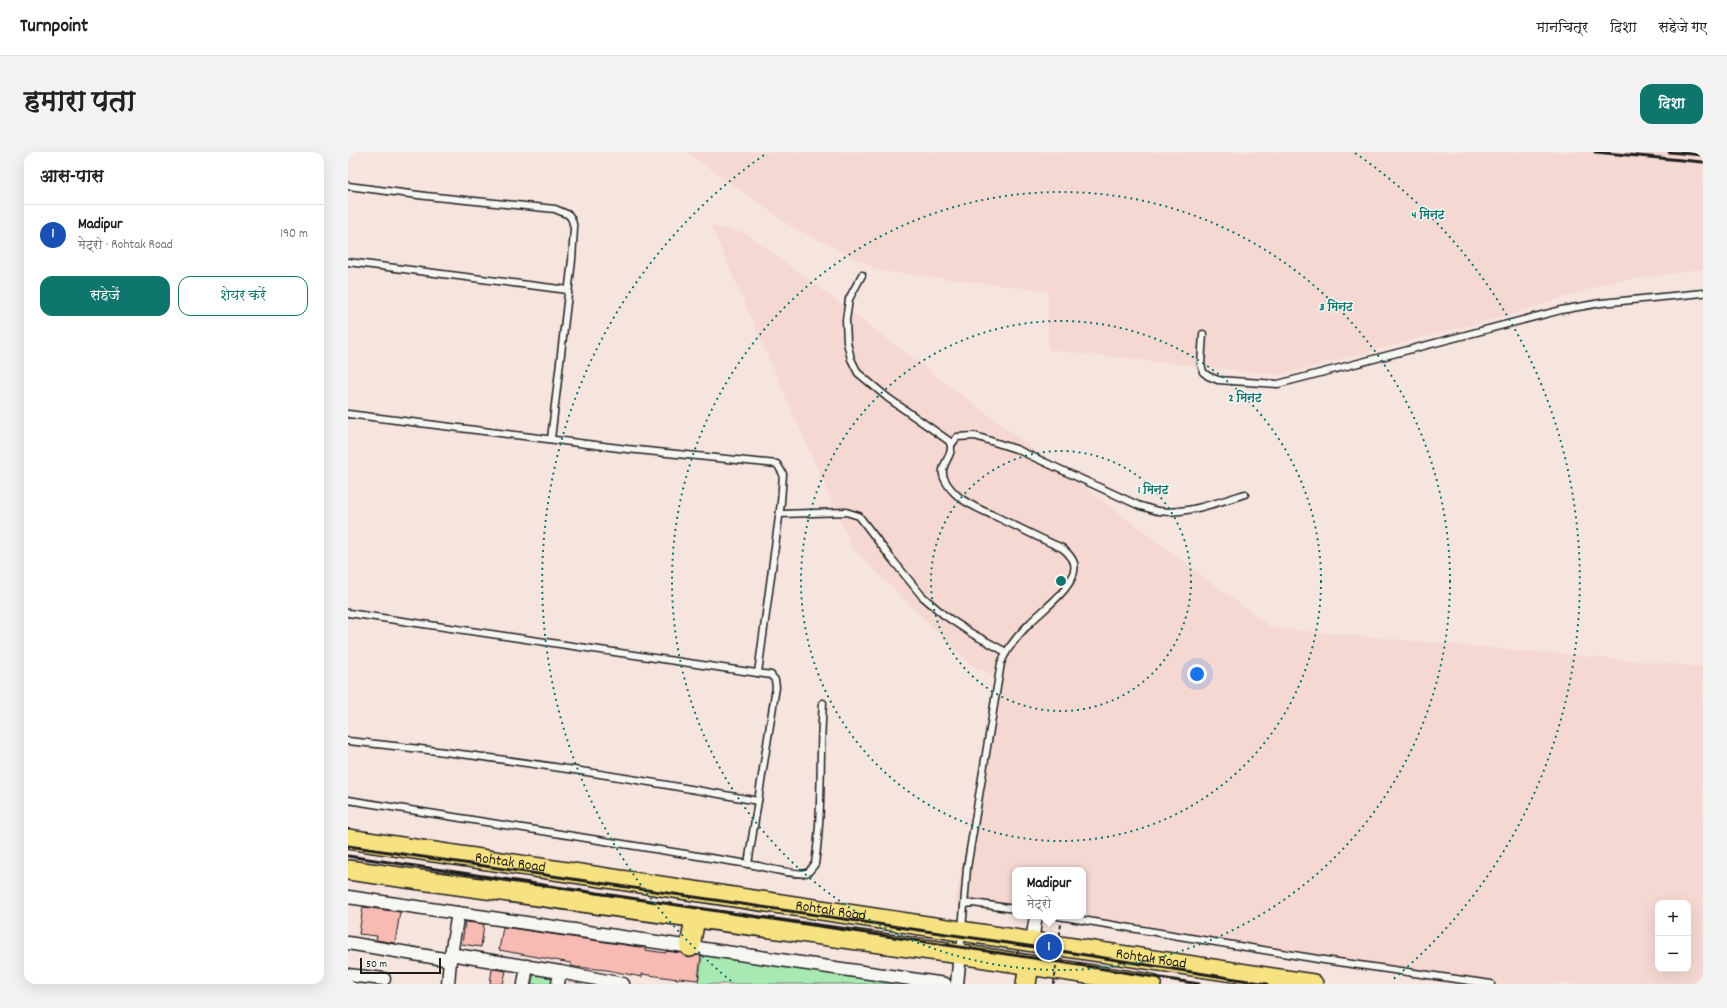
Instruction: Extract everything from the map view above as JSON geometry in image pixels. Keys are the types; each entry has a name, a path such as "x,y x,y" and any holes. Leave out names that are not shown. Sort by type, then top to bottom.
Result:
{"main road":[{"name":"Rohtak Road","path":"348,839 1314,984"},
{"name":"Rohtak Road","path":"348,870 960,954 1150,984"},
{"path":"690,947 694,918"},
{"path":"1026,984 1029,965"}],"street":[{"path":"348,897 945,984"},
{"path":"452,983 450,957 458,913"},
{"path":"1032,941 1036,919"},
{"path":"348,943 527,966 623,984"},
{"path":"957,984 960,954"},
{"path":"524,984 527,966"},
{"path":"558,984 560,972"},
{"path":"348,975 384,979"}],"lane":[{"path":"348,186 564,211 569,214 574,228 551,439"},
{"path":"348,262 568,290"},
{"path":"862,276 849,299 846,320 848,348 851,359 858,373 888,398 943,436 951,444 951,450 943,472 950,488 959,497 974,506 1062,548 1070,555 1074,562 1074,572 1068,585 1030,623 1006,652 1001,663 972,837 965,887 963,931 960,954"},
{"path":"1203,334 1201,364 1203,372 1208,376 1218,380 1278,384 1561,310 1601,303 1703,293"},
{"path":"348,414 551,439 777,464 783,474 780,514 758,673"},
{"path":"951,444 957,438 975,436 1016,449 1140,506 1158,511 1175,511 1206,506 1245,494"},
{"path":"780,514 846,512 859,516 890,558 922,596 944,615 971,633 1006,652"},
{"path":"348,613 771,675 775,680 776,687 748,864"},
{"path":"348,800 748,864 794,873 806,873 811,870 815,864 822,773 820,752 824,703"},
{"path":"348,741 439,750 629,777 758,801"},
{"path":"964,906 966,904 973,903 1012,909"},
{"path":"1076,919 1324,960 1491,984"}],"path":[{"path":"1054,984 1062,924"}],"shaded area":[{"path":"687,152 1703,152 1703,269 1612,282 1506,316 1280,375 1048,350 1048,291 880,271 789,225"},
{"path":"711,226 746,233 1272,628 1703,667 1703,984 1483,984 1325,960 1086,916 1086,867 1012,867 1012,909 955,903 997,677 971,665 852,548"}],"green space":[{"path":"703,952 899,984 698,984"},
{"path":"534,973 555,976 554,984 532,984"}],"building":[{"path":"363,907 400,912 395,943 376,940 377,936 359,934"},
{"path":"465,922 484,924 481,947 462,944"},
{"path":"503,927 646,948 645,950 666,953 666,951 681,953 689,958 697,955 701,956 698,980 642,974 642,977 607,970 576,967 571,966 571,963 499,950"},
{"path":"492,969 506,971 503,984 490,984"}],"railway":[{"path":"1595,152 1703,162"},
{"path":"1669,152 1703,155"},
{"path":"348,846 1048,949 1267,984"},
{"path":"348,856 1199,984"}],"place":[{"name":"Madipur","path":"1049,947"}]}
